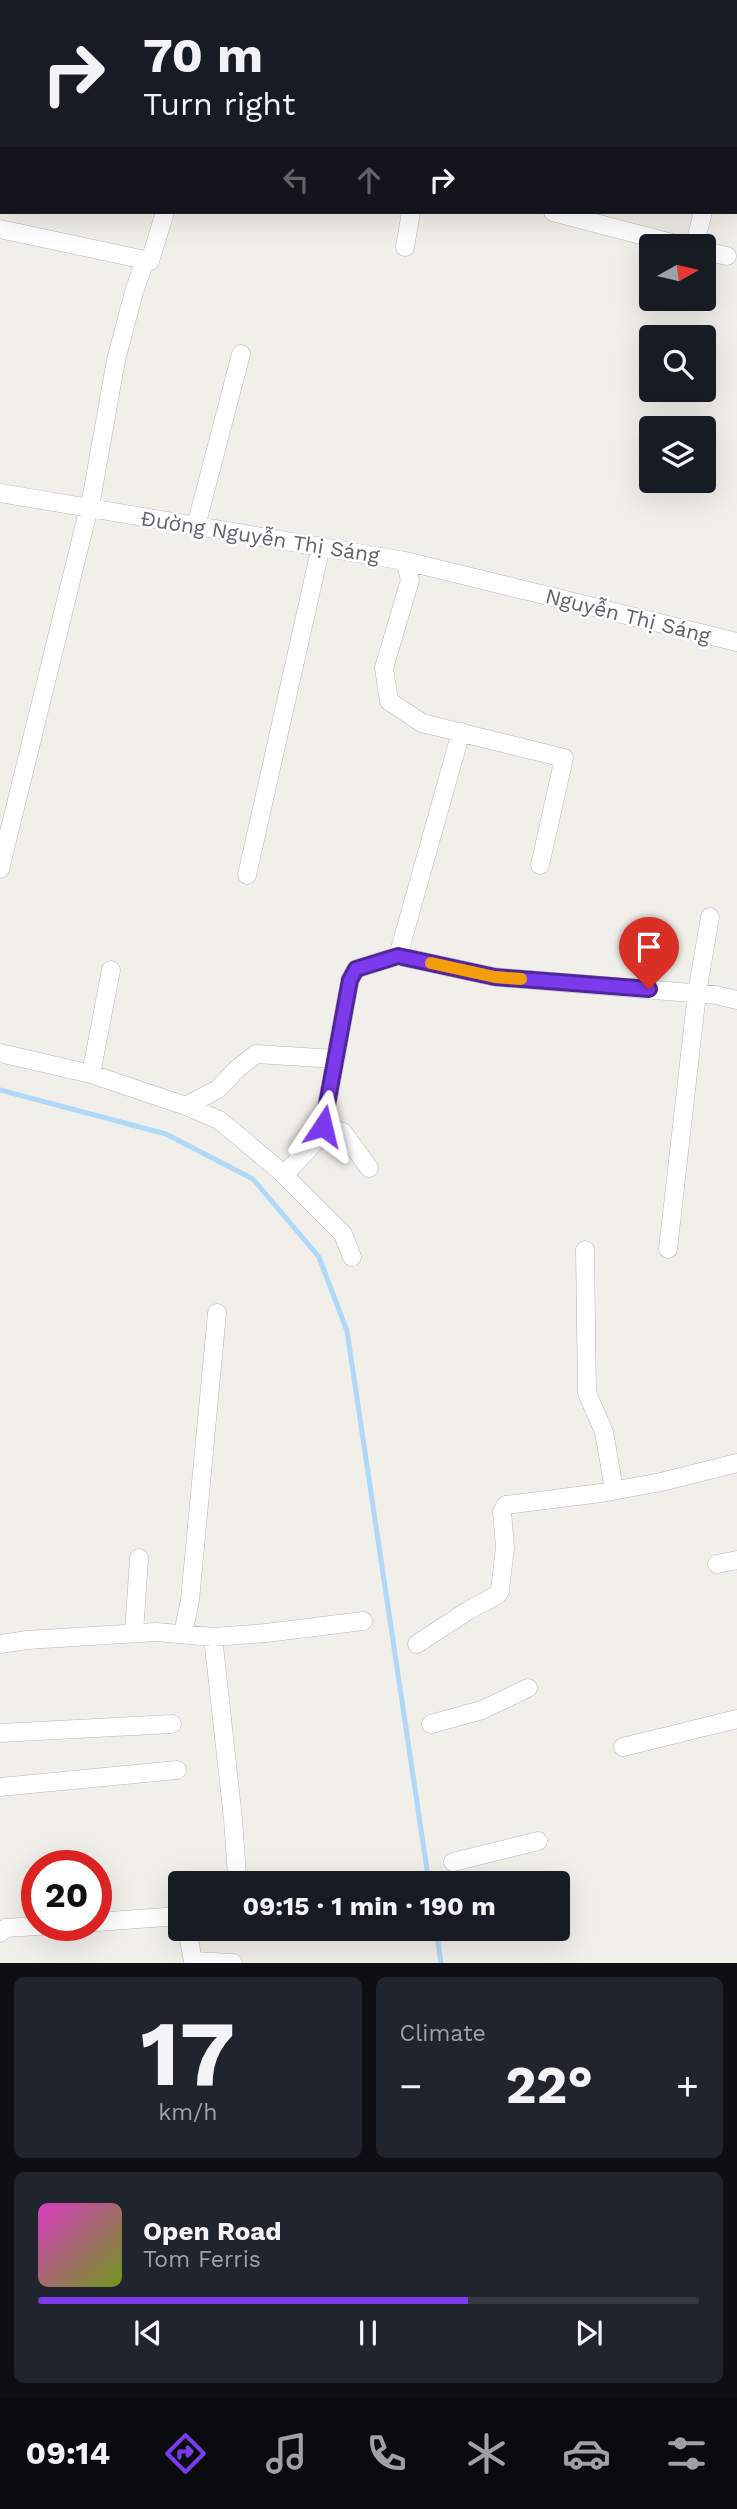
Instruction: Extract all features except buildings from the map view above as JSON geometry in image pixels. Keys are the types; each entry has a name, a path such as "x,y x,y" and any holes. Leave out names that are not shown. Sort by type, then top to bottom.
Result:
{"street":[{"path":"0,229 150,261 164,214"},
{"path":"405,247 411,214"},
{"path":"561,214 639,234"},
{"path":"697,234 702,214"},
{"path":"716,254 727,256"},
{"path":"0,869 4,833 89,509 116,360 145,260"},
{"path":"196,526 241,354"},
{"name":"Đường Nguyễn Thị Sáng","path":"0,494 405,561 519,589"},
{"path":"247,875 321,546"},
{"path":"405,561 410,580 384,668 389,701 422,723 564,758 540,865"},
{"name":"Nguyễn Thị Sáng","path":"519,589 737,642"},
{"path":"398,956 461,732"},
{"path":"668,1249 696,993 710,917"},
{"path":"284,1175 317,1140 323,1126 350,980 356,969 398,956 495,977 696,993 737,1000"},
{"path":"90,1073 111,970"},
{"path":"0,1053 90,1073 219,1120 284,1175 343,1234 352,1257"},
{"path":"186,1106 218,1089 256,1054 336,1059"},
{"path":"323,1126 343,1132 369,1168"},
{"path":"585,1250 587,1393 604,1432 614,1489"},
{"path":"183,1634 191,1587 217,1312"},
{"path":"417,1644 500,1591 505,1547 502,1512 506,1505 661,1482 737,1462"},
{"path":"134,1633 139,1558"},
{"path":"717,1564 737,1560"},
{"path":"0,1644 156,1632 213,1637 363,1621"},
{"path":"213,1637 237,1871"},
{"path":"431,1724 482,1710 528,1688"},
{"path":"623,1747 737,1719"},
{"path":"0,1733 172,1724"},
{"path":"0,1787 177,1770"},
{"path":"453,1862 538,1841"},
{"path":"112,1921 168,1917"},
{"path":"0,1933 6,1928 21,1927"},
{"path":"189,1941 193,1961 233,1963"}],"waterway":[{"path":"0,1090 166,1134 253,1179 319,1257 347,1331 427,1871"},
{"path":"438,1941 441,1963"}],"slow traffic":[{"path":"431,963 495,977 521,979"}],"route":[{"path":"323,1126 350,980 356,969 398,956 495,977 649,989"}]}
